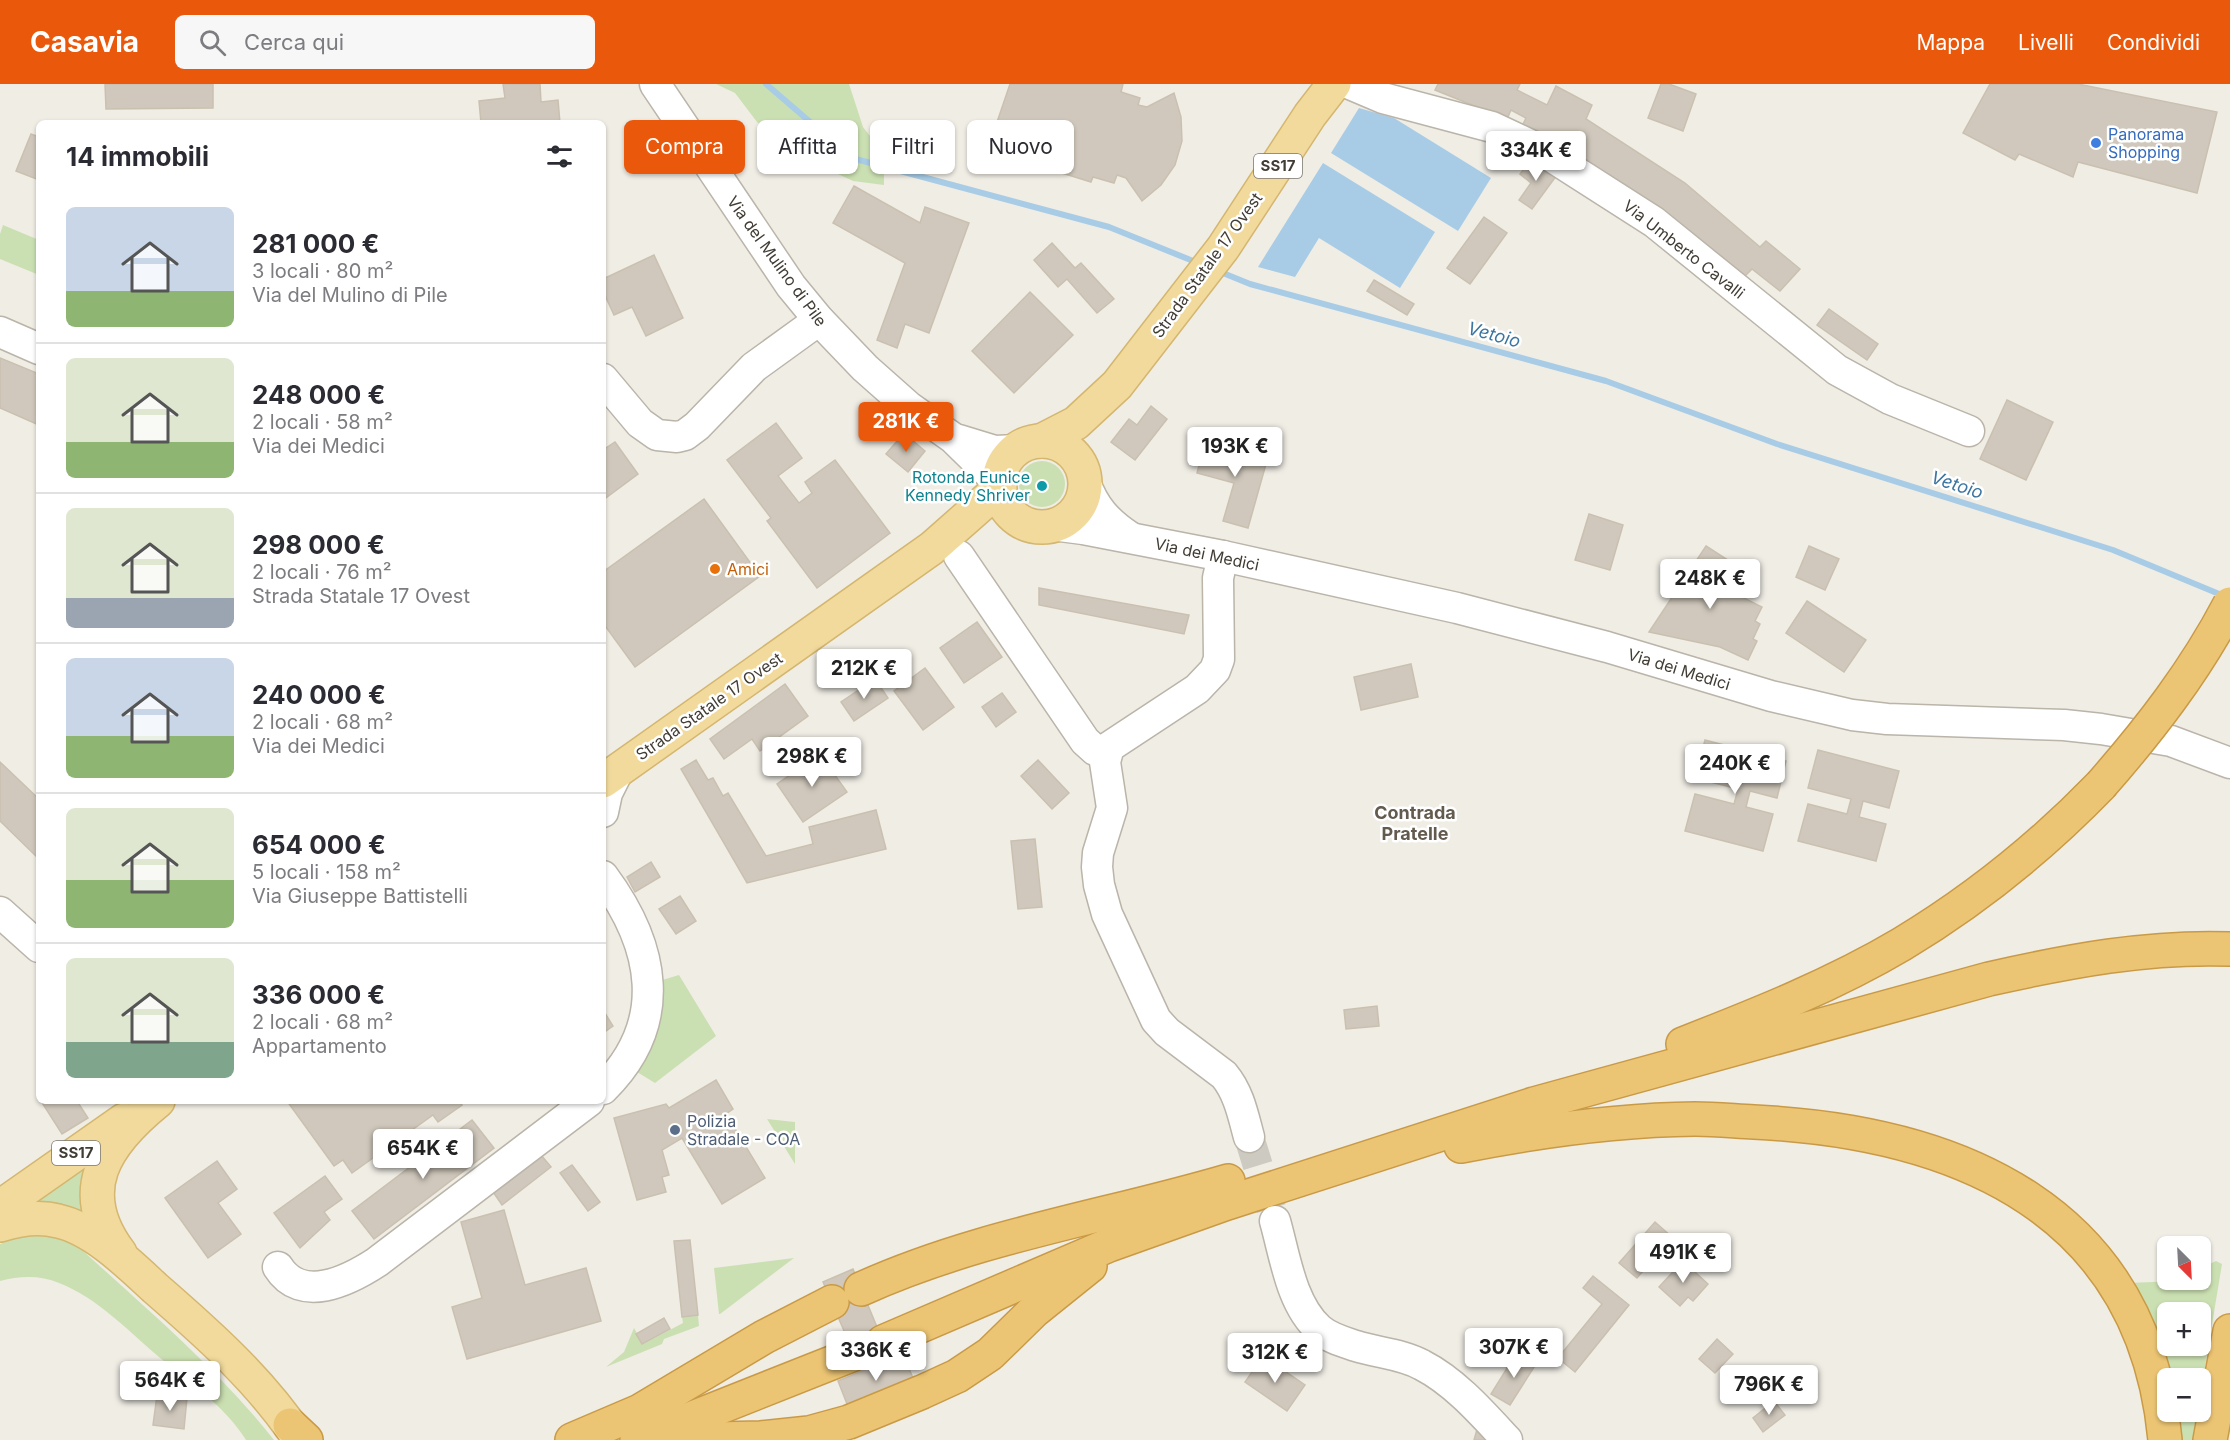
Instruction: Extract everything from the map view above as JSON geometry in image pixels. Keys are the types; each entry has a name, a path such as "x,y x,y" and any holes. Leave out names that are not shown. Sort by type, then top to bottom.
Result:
{"highway":[{"path":"672,1440 761,1438 809,1433 849,1422 940,1384 990,1354 1047,1299 1096,1262 1123,1245 1173,1222 1291,1173 1676,1046 1795,998 1901,944 1987,887 2064,823 2101,785 2166,706 2194,665 2230,604"},
{"path":"1291,1173 1989,979 2060,963 2126,953 2170,949 2230,949"},
{"path":"572,1440 640,1411 764,1337 846,1295 917,1265 962,1250 1139,1206 1291,1173 1616,1124 1696,1119 1825,1128 1909,1145 1983,1172 2028,1197 2071,1232 2100,1264 2120,1291 2138,1327 2153,1368 2162,1409 2165,1440"},
{"path":"637,1440 869,1348 1109,1245 1173,1222"},
{"path":"2210,1440 2230,1331"}],"main road":[{"name":"Strada Statale 17 Ovest","path":"1029,446 1076,423 1117,385 1223,248 1310,115 1334,84"},
{"name":"Strada Statale 17 Ovest","path":"1084,476 1086,449 1117,385"},
{"path":"1029,446 1052,442 1067,449 1078,461 1084,476"},
{"name":"SS17","path":"1000,486 1004,465 1029,446"},
{"name":"SS17","path":"1040,525 1069,518 1077,509 1084,493 1084,476"},
{"name":"Strada Statale 17 Ovest","path":"946,552 1000,486"},
{"path":"1000,486 1007,508 1014,516 1040,525"},
{"name":"Strada Statale 17 Ovest","path":"611,775 984,529 1003,525 1040,525"},
{"name":"SS17","path":"0,1207 149,1104"},
{"path":"131,1266 114,1246 102,1225 97,1206 99,1180 113,1146 133,1123 155,1104"},
{"path":"0,1225 22,1219 60,1221 96,1239 131,1266 229,1355 263,1391 298,1435"}],"street":[{"name":"Via del Mulino di Pile","path":"655,84 791,286 840,345 903,402 953,438 1000,486"},
{"name":"Via Umberto Cavalli","path":"1350,84 1392,101 1492,127 1543,151 1646,216 1837,370 1890,399 1969,431"},
{"path":"606,383 640,423 657,435 677,437 685,435 697,426 754,367 819,320"},
{"path":"0,332 36,348"},
{"name":"Via del Mulino di Pile","path":"953,438 995,451 1029,446"},
{"name":"Via dei Medici","path":"1084,476 1097,508 1105,518 1132,538"},
{"name":"Via dei Medici","path":"1040,525 1132,538 1457,608 1607,647 1829,711 1887,719 2064,725 2102,729 2171,741 2230,763"},
{"path":"946,552 1085,741 1095,750 1106,754"},
{"path":"1222,556 1218,578 1219,659 1215,670 1197,689 1114,742 1106,754 1105,767 1112,808 1098,853 1097,867 1107,914 1156,1020 1167,1032 1224,1075 1239,1101 1249,1137"},
{"path":"606,798 611,775"},
{"path":"606,1086 635,1048 644,1026 649,997 647,970 640,947 608,883"},
{"path":"0,912 36,944"},
{"path":"278,1267 292,1282 309,1287 335,1283 358,1273 377,1262 585,1104"},
{"path":"1275,1221 1300,1303 1320,1330 1335,1339 1355,1346 1421,1364 1461,1394 1507,1440"}],"green space":[{"path":"716,84 849,84 863,127 870,136 870,174 884,174 884,185 853,181 838,174 858,174 858,120 757,120 757,122 735,93"},
{"path":"3,225 36,239 36,274 0,259 0,234"},
{"path":"1042,461 1051,462 1058,468 1064,475 1064,493 1058,500 1051,506 1042,507 1033,506 1026,500 1020,493 1019,484 1020,475 1026,468 1033,462"},
{"path":"679,975 716,1036 655,1083 637,1072 651,1046 659,981"},
{"path":"767,1119 795,1122 795,1164"},
{"path":"103,1143 87,1215 16,1205"},
{"path":"38,1235 61,1240 82,1250 206,1365 274,1440 246,1440 237,1427 206,1395 87,1297 59,1283 45,1279 22,1277 0,1281 0,1244 22,1236"},
{"path":"794,1258 720,1314 719,1314 714,1268"},
{"path":"2216,1261 2222,1264 2211,1331 2211,1302 2157,1302 2157,1339 2128,1283 2157,1282 2157,1290 2211,1290 2211,1263"},
{"path":"698,1315 699,1326 664,1339 662,1344 606,1367 624,1352 634,1328 643,1344 683,1323 682,1317"},
{"path":"2164,1356 2207,1356 2205,1368 2168,1368"},
{"path":"2179,1422 2195,1422 2192,1440 2181,1440"}],"water":[{"path":"1359,108 1394,118 1491,178 1458,231 1331,153"},
{"path":"1323,163 1435,232 1400,288 1319,238 1295,277 1258,267"}],"building":[{"path":"105,84 213,84 213,108 106,109"},
{"path":"503,84 540,84 541,102 558,100 560,120 481,120 479,101 505,98"},
{"path":"1010,84 1123,84 1121,92 1140,98 1138,105 1147,107 1174,93 1181,117 1182,141 1175,165 1161,185 1142,201 1126,178 1117,175 1114,183 1093,177 1091,182 1065,174 1074,174 1074,120 998,120"},
{"path":"1438,84 1520,84 1517,90 1547,105 1556,86 1592,105 1586,119 1685,183 1760,247 1766,241 1800,269 1780,291 1752,269 1740,281 1520,130 1526,118 1511,110 1507,119 1435,90"},
{"path":"1661,84 1669,84 1696,94 1683,131 1648,118"},
{"name":"Panorama Shopping","path":"1990,84 2078,84 2217,112 2197,193 2078,162 2073,177 2019,154 2015,160 1963,133"},
{"path":"31,134 36,136 36,179 16,171"},
{"path":"1532,158 1557,175 1532,209 1519,200 1531,183 1520,174"},
{"path":"854,186 920,223 925,207 969,223 929,333 905,324 897,348 877,340 905,263 833,223"},
{"path":"1484,217 1507,233 1470,284 1447,268"},
{"path":"1052,243 1075,268 1081,263 1114,299 1097,313 1067,279 1058,287 1034,260"},
{"path":"654,255 683,318 646,336 632,307 614,315 606,298 606,278"},
{"path":"1374,280 1414,304 1407,315 1367,291"},
{"path":"1030,292 1073,335 1014,393 972,351"},
{"path":"1829,309 1878,344 1867,360 1817,325"},
{"path":"0,358 36,373 36,424 0,408"},
{"path":"2007,400 2053,422 2026,480 1980,459"},
{"path":"1151,406 1167,419 1135,460 1111,442 1129,419 1137,425"},
{"path":"776,423 802,458 778,476 799,503 812,493 805,482 835,460 890,533 817,588 767,521 771,518 727,460"},
{"path":"904,433 925,451 908,472 886,454"},
{"path":"1206,440 1268,457 1248,528 1223,521 1234,483 1197,473"},
{"path":"615,442 638,474 606,498 606,448"},
{"path":"704,499 760,576 635,667 606,627 606,570"},
{"path":"1589,514 1623,525 1610,570 1575,560"},
{"path":"1706,546 1734,564 1720,586 1762,607 1755,621 1760,624 1753,639 1757,641 1748,660 1720,647 1649,632"},
{"path":"1809,546 1839,559 1825,590 1796,577"},
{"path":"1039,588 1189,615 1184,634 1039,605"},
{"path":"1807,601 1866,640 1844,672 1786,633"},
{"path":"977,622 1002,657 964,683 940,648"},
{"path":"1411,664 1418,697 1361,710 1354,677"},
{"path":"925,668 954,707 923,730 894,691"},
{"path":"875,679 888,698 854,721 841,702"},
{"path":"785,684 808,716 760,751 752,739 724,759 710,739"},
{"path":"1002,693 1016,712 996,727 982,707"},
{"path":"1705,740 1786,761 1777,798 1750,791 1746,807 1773,814 1763,851 1685,831 1695,794 1734,804 1738,789 1695,778"},
{"path":"1818,750 1899,771 1889,808 1863,801 1859,817 1886,824 1876,861 1798,841 1808,804 1847,814 1851,799 1808,788"},
{"path":"820,754 847,792 803,822 777,784"},
{"path":"696,760 708,780 713,778 723,796 728,793 766,856 813,844 809,827 876,810 886,849 747,883 681,769"},
{"path":"1038,760 1069,793 1052,809 1021,776"},
{"path":"0,762 36,796 36,856 0,821"},
{"path":"1035,839 1042,907 1018,909 1011,841"},
{"path":"651,862 660,877 635,892 627,877"},
{"path":"680,896 696,921 676,934 659,909"},
{"path":"1377,1006 1379,1026 1346,1029 1344,1010"},
{"path":"606,1015 613,1026 606,1031"},
{"path":"716,1080 733,1109 726,1114 765,1178 722,1204 682,1138 662,1150 669,1175 662,1177 666,1192 637,1200 614,1118 666,1104 669,1108"},
{"path":"43,1104 79,1104 88,1118 62,1134"},
{"path":"289,1104 462,1105 438,1122 433,1115 352,1173 343,1160 334,1166"},
{"path":"472,1120 494,1148 374,1239 352,1211"},
{"path":"541,1155 551,1167 502,1205 493,1192"},
{"path":"217,1161 237,1189 218,1203 241,1234 208,1258 165,1198"},
{"path":"572,1165 600,1202 588,1211 560,1173"},
{"path":"325,1176 342,1199 324,1212 330,1220 300,1248 274,1213"},
{"path":"504,1210 525,1285 586,1268 601,1321 467,1359 452,1307 482,1298 461,1222"},
{"path":"1655,1222 1672,1237 1637,1278 1619,1263"},
{"path":"690,1240 698,1315 682,1317 674,1241"},
{"path":"1683,1261 1708,1284 1693,1301 1688,1297 1680,1306 1659,1287"},
{"path":"853,1269 889,1356 860,1368 823,1282"},
{"path":"1593,1276 1629,1305 1575,1372 1558,1358 1602,1304 1583,1288"},
{"path":"664,1318 670,1329 642,1344 636,1334"},
{"path":"1717,1339 1733,1354 1715,1373 1699,1359"},
{"path":"1517,1352 1536,1364 1510,1405 1491,1394"},
{"path":"903,1354 915,1383 849,1409 838,1381"},
{"path":"1263,1356 1305,1385 1287,1411 1245,1382"},
{"path":"157,1395 187,1398 184,1429 153,1425"},
{"path":"1774,1401 1785,1415 1763,1432 1753,1418"},
{"path":"1478,1426 1498,1440 1474,1440"}],"waterway":[{"name":"Vetoio","path":"766,84 852,158 1109,227 1198,263"},
{"name":"Vetoio","path":"1218,271 1250,284 1606,381 1777,444 2113,550 2224,596"}],"tunnel":[{"path":"1249,1137 1275,1221"}],"place":[{"name":"Panorama Shopping","path":"2096,143"},
{"name":"Rotonda Eunice Kennedy Shriver","path":"1042,486"},
{"name":"Amici","path":"715,569"},
{"name":"Polizia Stradale - COA","path":"675,1130"}],"district":[{"name":"Contrada Pratelle","path":"1415,823"}]}
